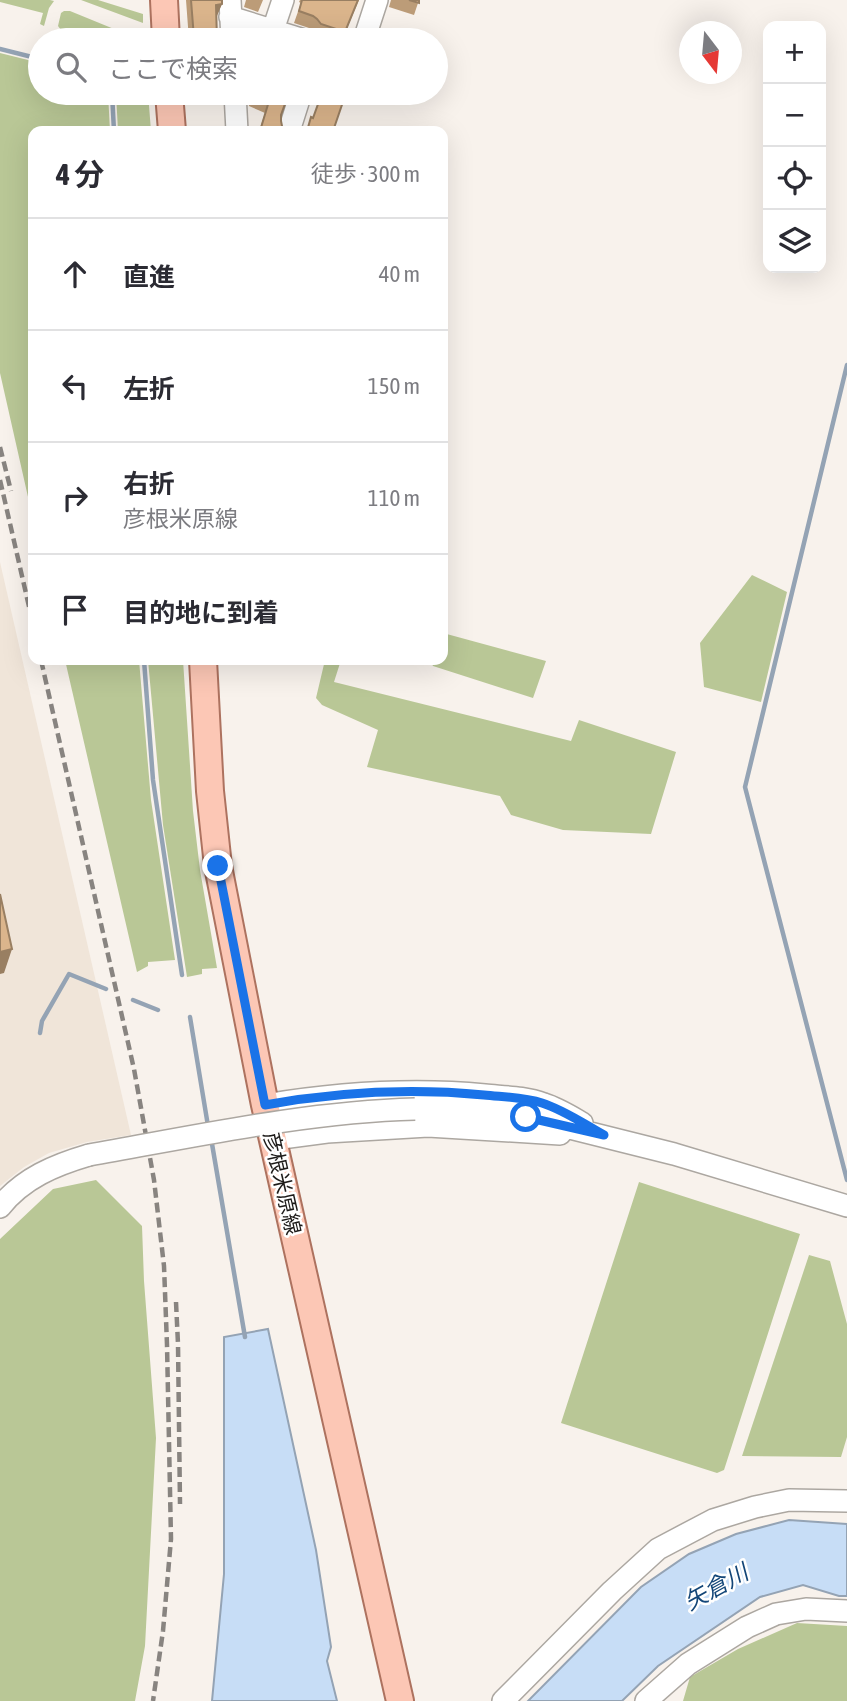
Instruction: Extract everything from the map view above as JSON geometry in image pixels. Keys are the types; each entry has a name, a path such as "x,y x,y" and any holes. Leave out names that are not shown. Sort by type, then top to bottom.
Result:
{"main road":[{"path":"164,0 165,28"},
{"path":"170,105 172,126"},
{"name":"彦根米原線","path":"203,665 210,791 218,866 265,1105 400,1701"}],"street":[{"path":"274,28 283,0"},
{"path":"368,28 377,0"},
{"path":"230,8 269,28"},
{"path":"230,8 231,28"},
{"path":"236,105 237,126"},
{"path":"291,126 298,105"},
{"path":"265,1105 400,1091 477,1094 540,1102 555,1107 604,1135"},
{"path":"0,1207 9,1195 32,1177 60,1163 89,1154 311,1117 415,1109 448,1109 526,1117 674,1154 847,1206"},
{"path":"274,1139 327,1132 428,1126 604,1135"},
{"path":"503,1701 612,1591 658,1549 713,1520 755,1507 789,1500 847,1501"},
{"path":"646,1701 688,1664 747,1627 776,1614 806,1609 847,1611"}],"shaded area":[{"path":"0,562 131,1135 87,1142 49,1153 24,1167 0,1186"}],"green space":[{"path":"0,0 54,1 44,26 40,24 43,13"},
{"path":"81,0 98,0 143,14 143,23"},
{"path":"70,11 112,28 60,28 61,13"},
{"path":"0,53 28,60 28,105 109,105 110,126 28,126 28,497 0,373"},
{"path":"117,105 149,105 151,126 118,126"},
{"path":"752,575 787,592 761,702 704,687 700,643"},
{"path":"448,634 546,661 533,698 433,666 448,665"},
{"path":"66,665 139,665 151,800 175,960 148,962 148,966 137,972"},
{"path":"148,665 183,665 193,811 217,968 202,969 202,974 187,977 163,825"},
{"path":"324,665 339,665 334,682 571,741 579,720 676,752 651,834 563,830 511,815 500,796 367,767 378,730 322,705 316,698"},
{"path":"96,1180 142,1226 156,1438 145,1646 135,1701 0,1701 0,1239 53,1189"},
{"path":"639,1182 800,1234 724,1470 717,1473 561,1423"},
{"path":"809,1255 830,1261 847,1324 847,1437 841,1457 742,1456"},
{"path":"797,1623 847,1626 847,1701 683,1701 690,1677 738,1649"}],"water":[{"path":"268,1329 316,1550 331,1647 327,1661 337,1701 212,1701 224,1574 224,1337"},
{"name":"矢倉川","path":"789,1520 847,1524 847,1596 803,1585 760,1597 658,1666 622,1701 528,1701 641,1587 689,1554 736,1534"}],"building":[{"path":"191,0 222,0 222,4 216,5 217,28 193,28"},
{"path":"302,0 358,0 347,28 333,28 321,24 313,16 299,11"},
{"path":"268,105 285,105 281,115 282,126 262,126"},
{"path":"318,105 342,105 335,126 308,126 311,117 313,118"},
{"path":"0,894 12,949 0,952"}],"waterway":[{"path":"0,49 28,56"},
{"path":"113,105 114,126"},
{"path":"847,365 745,787 847,1180"},
{"path":"144,665 153,780 182,975"},
{"path":"40,1033 42,1021 69,974 106,989"},
{"path":"133,1000 158,1010"},
{"path":"190,1017 208,1126"},
{"path":"211,1138 245,1337"}],"railway":[{"path":"0,447 11,491"},
{"path":"0,480 28,602"},
{"path":"42,665 134,1069 154,1180 164,1266 171,1539 163,1631 153,1701"},
{"path":"176,1302 180,1504"}],"route":[{"path":"218,866 265,1105 366,1093 438,1091 477,1094 540,1102 555,1107 604,1135 526,1117"}]}
